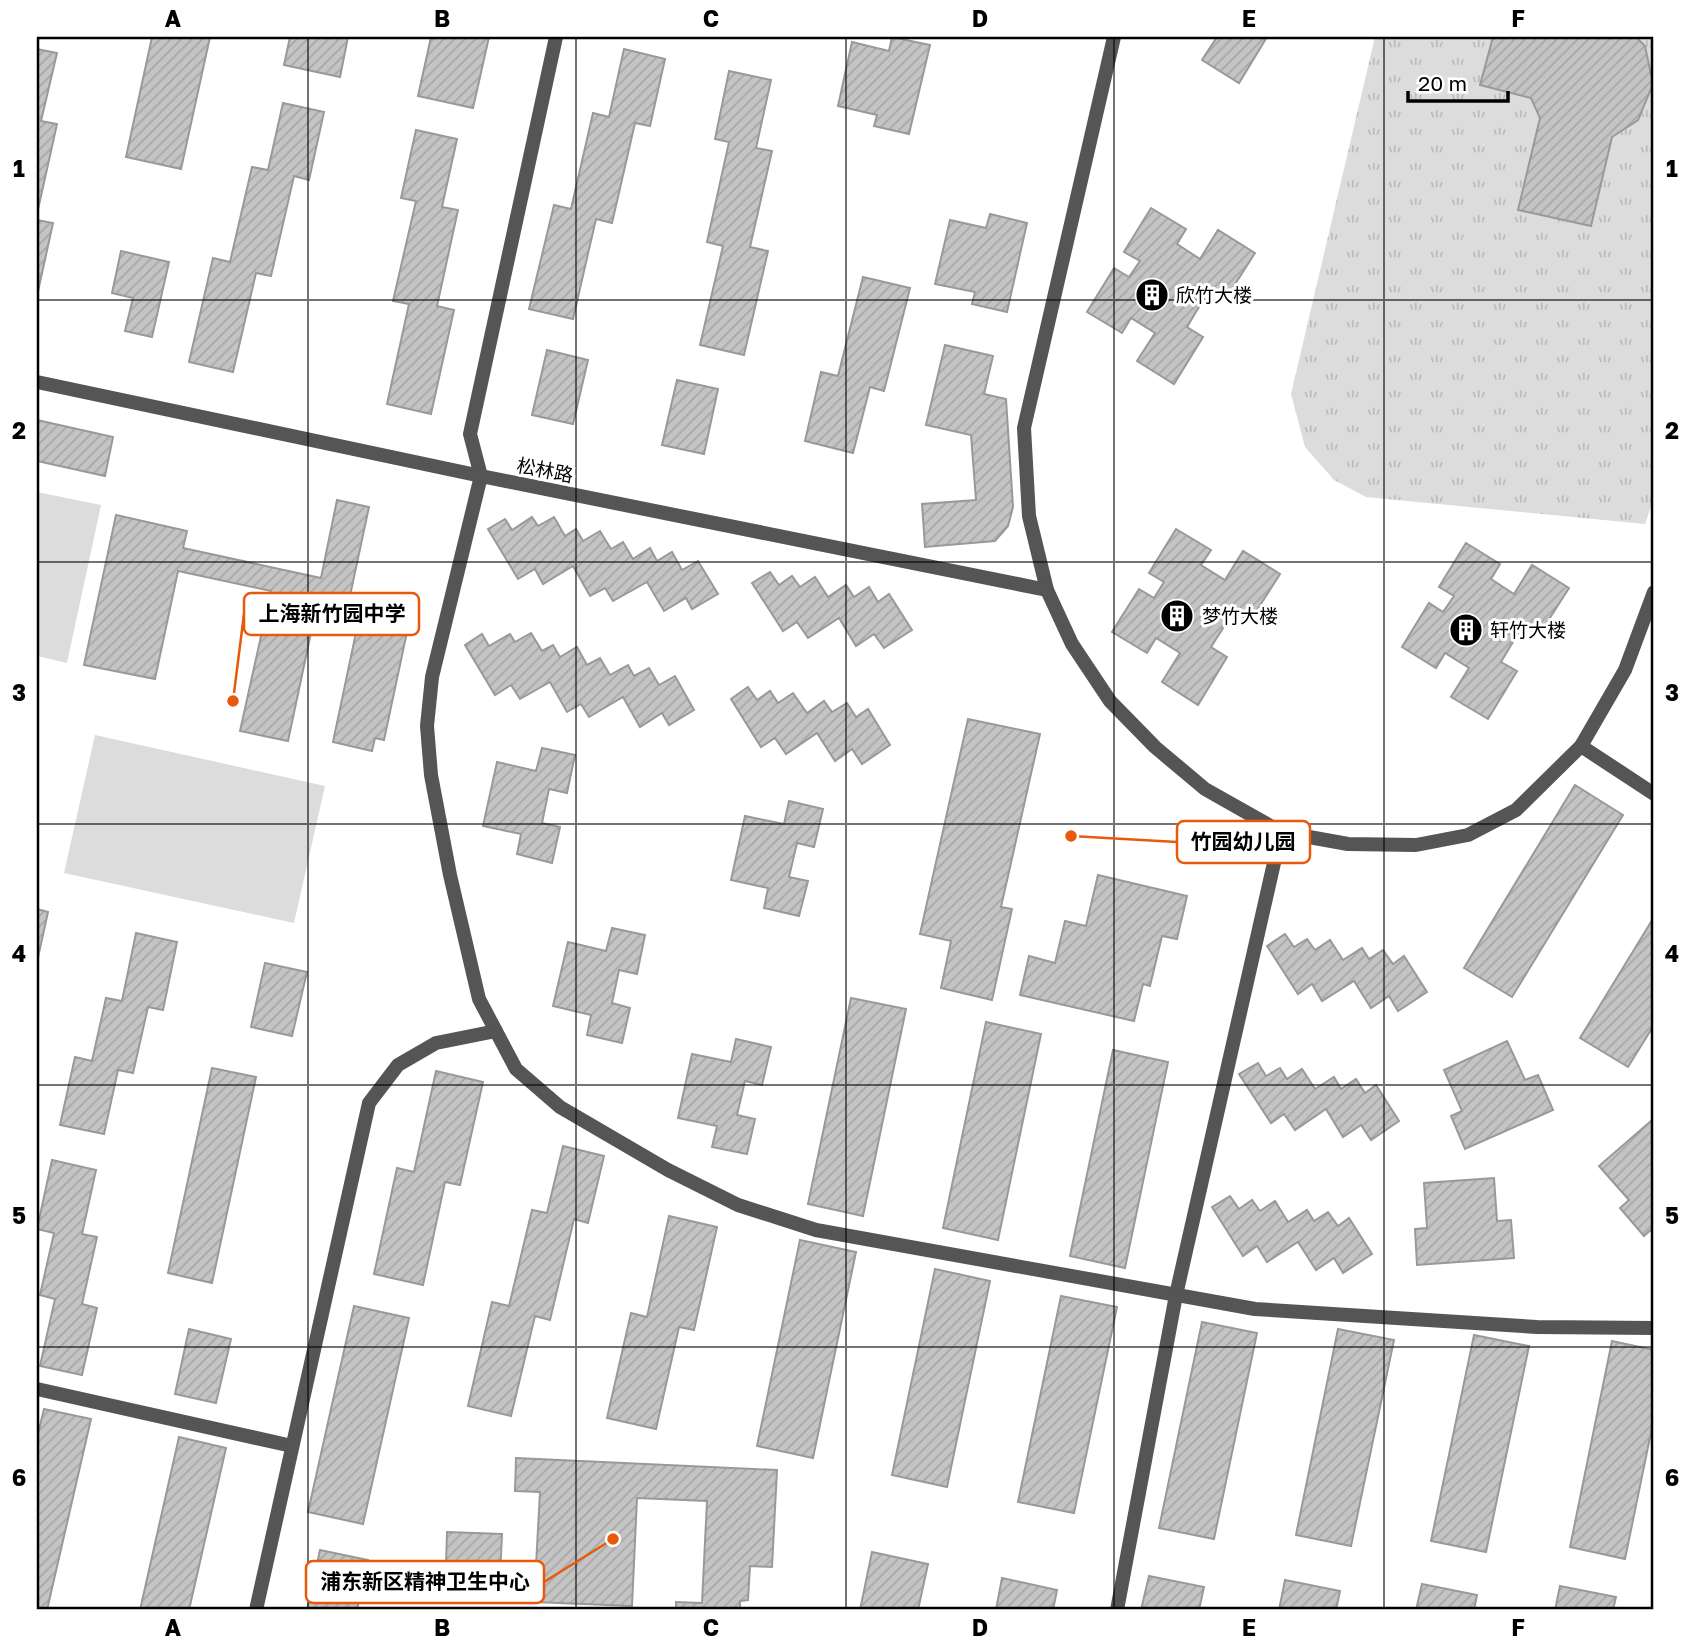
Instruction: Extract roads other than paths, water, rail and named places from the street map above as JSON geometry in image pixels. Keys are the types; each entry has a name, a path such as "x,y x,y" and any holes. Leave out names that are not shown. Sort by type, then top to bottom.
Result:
{"lane":[{"path":"556,37 470,434 481,476 432,677 426,726 431,775 450,875 479,999 516,1069 560,1107 668,1170 738,1206 816,1230 1255,1309 1537,1327 1654,1328"},
{"path":"1114,37 1024,428 1029,516 1047,590 1072,643 1110,701 1155,747 1205,789 1281,832 1348,844 1416,845 1468,835 1516,810 1581,746 1625,670 1654,592"},
{"name":"松林路","path":"37,382 481,476 1047,590"},
{"path":"1581,746 1654,794"},
{"path":"1117,1610 1176,1295 1281,832"},
{"path":"256,1610 369,1103 398,1065 436,1043 496,1031"},
{"path":"37,1389 292,1446"}],"place":[{"name":"欣竹大楼","path":"1152,295"},
{"name":"梦竹大楼","path":"1177,616"},
{"name":"轩竹大楼","path":"1466,630"},
{"name":"上海新竹园中学","path":"233,701"},
{"name":"竹园幼儿园","path":"1071,836"},
{"name":"浦东新区精神卫生中心","path":"613,1539"}]}
